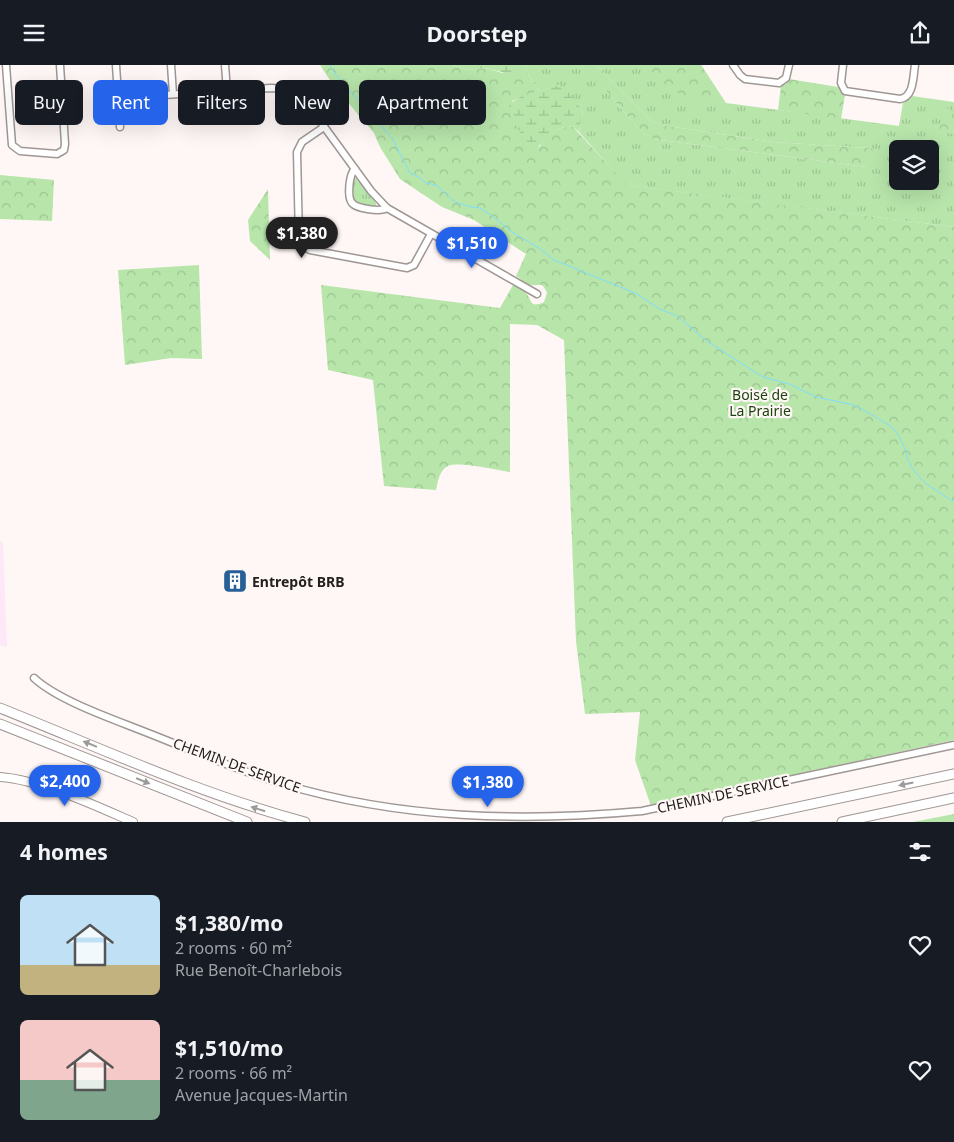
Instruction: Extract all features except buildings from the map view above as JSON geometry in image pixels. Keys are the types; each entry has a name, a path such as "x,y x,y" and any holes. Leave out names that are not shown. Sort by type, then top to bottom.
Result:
{"highway":[{"path":"0,708 217,794 305,822"},
{"path":"0,724 247,822"},
{"path":"727,822 954,774"},
{"path":"842,822 954,798"}],"main road":[{"path":"0,777 38,784 133,822"}],"street":[{"path":"6,65 12,145 20,151 57,154 64,150 65,144 60,65"},
{"path":"116,65 117,80"},
{"path":"171,65 173,94"},
{"path":"225,65 226,80"},
{"path":"733,65 743,78 776,83 786,78 789,65"},
{"path":"843,65 840,83 845,91 900,99 904,99 909,95 915,65"},
{"path":"265,88 290,90 304,99 375,196 387,208 537,293"},
{"path":"168,94 178,94"},
{"path":"324,127 302,142 297,152 299,240 301,245 310,250 407,268 414,265 431,234"},
{"path":"355,169 350,177 350,198 352,203 357,206 382,211 387,208"},
{"name":"CHEMIN DE SERVICE","path":"34,678 46,688 78,704 267,779 310,792 382,807 471,818 560,818 642,811 954,745"}],"shaded area":[{"path":"0,542 3,542 7,647 0,645"}],"green space":[{"name":"Boisé de La Prairie","path":"320,65 453,65 468,70 486,68 502,73 523,69 522,65 525,65 529,76 539,91 512,101 539,147 558,129 573,127 627,185 954,227 954,740 651,806 635,760 640,712 585,714 576,641 564,340 537,325 510,324 510,472 469,465 448,466 439,477 436,490 384,486 373,380 328,370 321,285 500,308 513,285 525,292 532,303 536,305 544,302 547,293 542,285 529,284 516,276 526,254 474,220 442,207 400,179 380,147 374,133 367,125 486,125 486,80 359,80 359,115 349,104 349,80 330,80"},
{"path":"453,65 522,65 524,69 513,75 486,68 468,70"},
{"path":"525,65 581,65 603,86 634,124 653,139 867,167 869,148 774,142 661,125 650,120 596,65 701,65 726,103 899,126 903,103 912,96 954,102 954,227 626,185 579,132 583,111 559,85 539,91 529,76"},
{"path":"581,65 596,65 650,120 661,125 774,142 869,148 872,149 875,160 867,167 653,139 634,124 603,86"},
{"path":"646,65 701,65 725,102 691,100 665,86"},
{"path":"789,79 838,87 845,95 841,119 778,110 781,86 786,84"},
{"path":"559,85 569,93 583,111 579,132 573,127 559,129 533,149 517,128 509,106 524,96"},
{"path":"943,108 950,109 954,113 954,134 939,132"},
{"path":"0,175 54,180 52,221 0,219"},
{"path":"354,176 376,203 376,207 354,201 352,178"},
{"path":"268,189 270,260 250,241 248,220"},
{"path":"199,265 202,359 171,358 125,365 118,270"},
{"path":"954,814 954,822 913,822"}],"waterway":[{"path":"330,65 335,74 392,138 410,173 426,183 436,185 455,202 480,208 554,260 635,293 660,309 677,316 708,342 763,377 789,384 816,397 854,405 869,413 892,427 898,434 912,468 919,477 954,502"}],"place":[{"name":"Entrepôt BRB","path":"235,581"}]}
